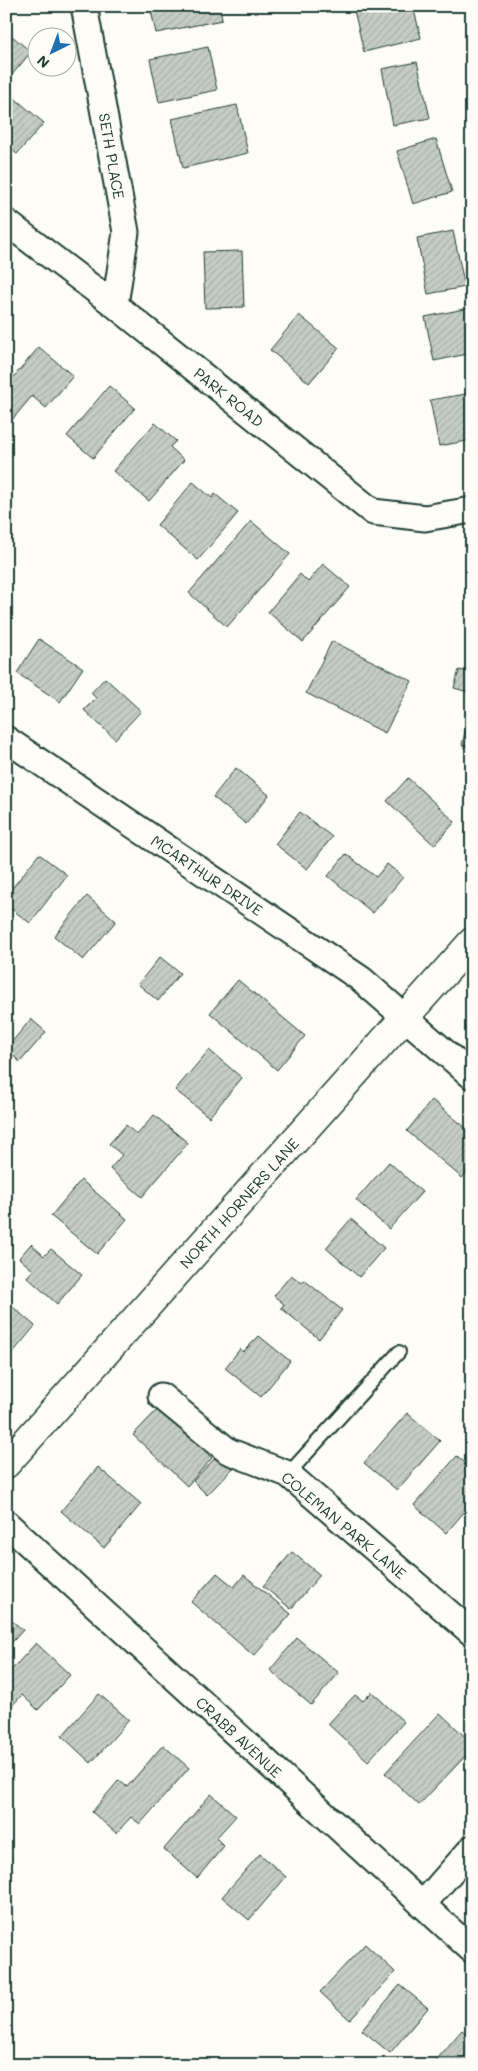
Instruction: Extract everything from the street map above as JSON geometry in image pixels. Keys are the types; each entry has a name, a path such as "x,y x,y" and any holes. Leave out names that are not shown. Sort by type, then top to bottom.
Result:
{"street":[{"name":"SETH PLACE","path":"84,6 126,232 116,306"},
{"name":"PARK ROAD","path":"6,222 116,306 372,512 425,518 472,510"},
{"name":"MCARTHUR DRIVE","path":"6,739 361,979 472,1076"},
{"name":"NORTH HORNERS LANE","path":"6,1464 472,942"},
{"name":"COLEMAN PARK LANE","path":"161,1396 228,1451 288,1474 472,1633"},
{"name":"CRABB AVENUE","path":"6,1523 472,1950"},
{"path":"422,1906 472,1848"}],"lane":[{"path":"288,1474 399,1352"}],"building":[{"path":"150,6 220,6 222,20 156,33"},
{"path":"353,6 413,6 421,38 364,52"},
{"path":"6,31 28,49 28,56 6,82"},
{"path":"208,47 217,90 159,102 150,59"},
{"path":"417,62 430,118 393,125 382,69"},
{"path":"12,96 44,123 17,154 6,145 6,102"},
{"path":"237,105 248,153 183,168 172,119"},
{"path":"436,139 452,192 413,204 397,151"},
{"path":"453,231 465,287 428,294 417,238"},
{"path":"242,251 244,307 205,308 203,252"},
{"path":"469,308 472,320 472,353 434,361 425,317"},
{"path":"299,315 339,348 309,383 270,350"},
{"path":"39,347 73,376 46,408 32,396 6,427 6,386"},
{"path":"109,386 135,408 93,458 67,436"},
{"path":"472,393 472,440 439,446 430,400"},
{"path":"155,423 176,441 170,447 184,460 149,501 113,471"},
{"path":"193,482 212,498 215,494 238,513 198,560 157,525"},
{"path":"251,521 290,554 227,627 189,593"},
{"path":"323,564 350,587 303,642 268,612 300,574 308,582"},
{"path":"39,639 83,668 60,702 17,673"},
{"path":"332,641 412,681 385,733 306,693"},
{"path":"459,670 472,673 472,693 454,688"},
{"path":"105,678 141,711 115,739 84,710 96,698 91,693"},
{"path":"472,701 472,747 462,745"},
{"path":"236,768 269,795 246,824 213,797"},
{"path":"408,778 455,822 434,845 387,801"},
{"path":"300,812 332,837 307,869 275,844"},
{"path":"39,854 67,875 30,923 6,905 6,896"},
{"path":"346,854 376,877 387,864 403,877 373,913 328,876"},
{"path":"87,896 116,921 83,960 54,936"},
{"path":"160,957 180,973 158,1001 138,984"},
{"path":"238,980 305,1036 277,1070 210,1013"},
{"path":"31,1019 46,1032 20,1062 6,1049"},
{"path":"209,1050 242,1078 209,1117 175,1090"},
{"path":"432,1100 472,1133 472,1166 462,1178 407,1131"},
{"path":"154,1115 188,1143 142,1197 110,1169 122,1155 109,1144 126,1125 137,1135"},
{"path":"389,1162 422,1192 389,1229 356,1200"},
{"path":"81,1180 127,1219 97,1254 51,1216"},
{"path":"351,1219 384,1248 359,1277 326,1248"},
{"path":"31,1244 44,1256 51,1249 82,1275 57,1304 27,1277 33,1270 19,1258"},
{"path":"291,1275 302,1283 304,1280 342,1310 319,1339 281,1308 284,1304 274,1296"},
{"path":"7,1302 35,1326 10,1356 6,1353"},
{"path":"259,1336 290,1361 261,1397 225,1368 240,1349 243,1352"},
{"path":"159,1408 212,1458 187,1486 133,1435"},
{"path":"407,1413 440,1441 397,1490 364,1463"},
{"path":"220,1453 234,1467 207,1495 193,1481"},
{"path":"457,1456 472,1469 472,1503 446,1533 414,1505"},
{"path":"98,1467 141,1504 104,1548 61,1511"},
{"path":"292,1552 320,1575 291,1609 263,1586"},
{"path":"217,1573 234,1587 244,1575 291,1614 254,1656 191,1602"},
{"path":"6,1616 23,1630 6,1649"},
{"path":"297,1638 339,1673 311,1705 270,1670"},
{"path":"36,1643 70,1675 38,1710 22,1695 6,1712 6,1676"},
{"path":"372,1692 404,1722 368,1761 328,1724 355,1695 363,1701"},
{"path":"99,1694 129,1720 91,1763 62,1736"},
{"path":"440,1713 472,1743 472,1749 419,1805 385,1773"},
{"path":"163,1745 189,1768 140,1824 131,1817 116,1833 92,1812 119,1780 127,1787"},
{"path":"211,1794 236,1816 216,1838 224,1846 197,1878 164,1849"},
{"path":"260,1854 286,1877 249,1920 222,1897"},
{"path":"365,1944 395,1972 350,2020 320,1992"},
{"path":"400,1985 428,2008 390,2053 362,2030"},
{"path":"462,2030 472,2038 472,2065 432,2065"}]}
